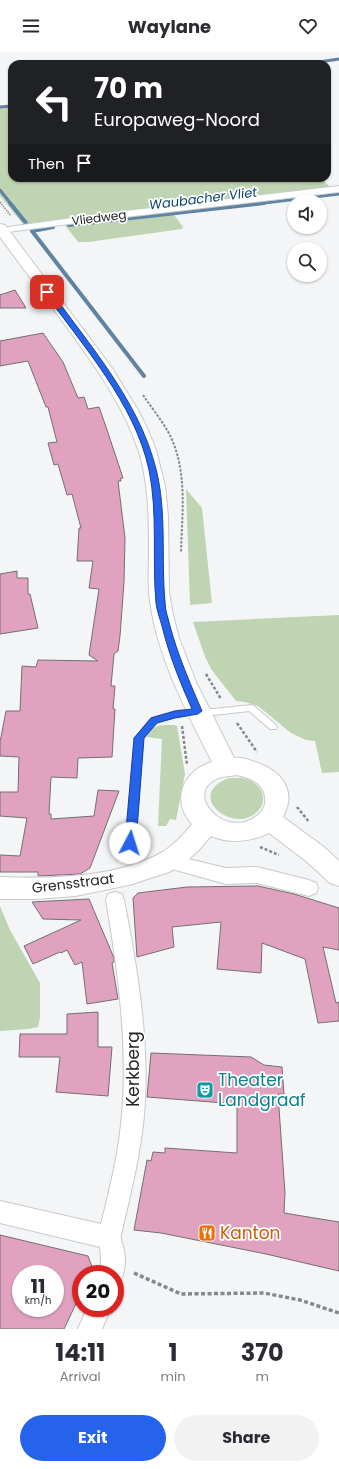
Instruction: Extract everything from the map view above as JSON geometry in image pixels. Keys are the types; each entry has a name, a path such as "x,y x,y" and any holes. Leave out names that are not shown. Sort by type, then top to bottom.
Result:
{"street":[{"name":"Vliedweg","path":"1,229 339,190"},
{"path":"1,229 104,369 128,407 141,434 152,469 158,497 160,604 170,643 180,671 198,711 227,766"},
{"path":"227,766 242,767 257,771 272,783 276,790 278,801 276,811 269,820 253,830 230,832 207,824 200,818 192,802 192,794 195,785 200,778 208,773 227,766"},
{"path":"269,820 315,854 339,876"},
{"name":"Grensstraat","path":"0,888 32,889 92,884 138,872 167,861 191,842 207,824"},
{"path":"167,861 226,876 257,875 309,888"},
{"name":"Kerkberg","path":"109,1238 129,1146 134,1099 135,1050 129,979 115,900"},
{"path":"0,1212 109,1238 112,1250 113,1265"},
{"path":"90,1329 96,1317"}],"lane":[{"path":"130,843 139,738 154,720 175,714 198,711 214,712 251,708 273,727"}],"path":[{"path":"195,785 188,773 181,725 198,711"},
{"path":"124,1273 182,1294 264,1293 300,1300 339,1313"}],"green space":[{"path":"8,107 8,182 325,182 330,187 23,224 0,196 0,108"},
{"path":"172,212 183,227 182,229 88,242 78,242 64,224"},
{"path":"186,489 202,508 212,603 190,605"},
{"path":"339,615 339,772 322,773 315,741 306,740 291,733 258,706 236,701 211,669 193,622"},
{"path":"177,726 185,774 176,820 170,819 166,826 158,826 162,739 147,737 154,727"},
{"path":"229,778 247,779 252,781 260,788 263,802 258,811 248,817 237,819 226,816 217,810 212,803 211,794 216,785"},
{"path":"0,906 10,930 40,983 40,1018 38,1027 0,1031"}],"building":[{"path":"15,290 26,308 0,308 0,295"},
{"path":"43,333 63,362 78,398 84,397 88,409 99,407 123,478 120,479 121,481 118,481 125,538 124,582 120,636 118,651 114,654 111,686 115,686 112,757 78,758 77,778 51,777 49,814 51,814 51,819 94,816 98,790 119,791 90,868 80,874 38,876 38,872 0,872 0,855 20,856 27,818 0,816 0,792 18,792 19,757 0,756 0,742 6,711 20,711 22,666 36,667 38,660 98,661 89,655 99,589 89,588 93,561 77,561 79,528 81,528 72,494 67,495 58,464 54,465 48,443 57,442 48,407 46,407 28,361 0,366 0,341"},
{"path":"17,571 17,578 28,578 28,594 30,594 38,628 0,634 0,574"},
{"path":"258,886 294,894 339,908 339,950 323,947 336,1003 339,1002 339,1021 318,1023 305,959 262,943 261,973 217,969 221,922 172,927 174,947 137,957 133,898 138,893 187,887"},
{"path":"89,899 114,958 114,962 112,963 118,999 87,1004 82,962 75,965 67,950 33,964 24,946 81,920 43,919 32,902"},
{"path":"98,1012 98,1047 112,1047 108,1096 56,1092 60,1057 19,1057 20,1034 67,1034 67,1014"},
{"path":"151,1053 251,1057 264,1065 282,1067 284,1094 278,1094 285,1193 284,1213 339,1222 339,1271 266,1254 161,1233 134,1230 147,1160 151,1161 153,1152 165,1153 165,1148 237,1153 237,1104 147,1097"},
{"path":"0,1235 88,1256 92,1265 72,1265 72,1312 64,1329 0,1329"}],"waterway":[{"path":"331,60 339,59"},
{"path":"0,107 8,106"},
{"name":"Waubacher Vliet","path":"0,190 11,204"},
{"name":"Waubacher Vliet","path":"256,204 339,194"},
{"name":"Waubacher Vliet","path":"10,203 26,223"},
{"name":"Waubacher Vliet","path":"69,225 264,203"},
{"path":"53,227 32,231 144,376"}],"place":[{"name":"Theater Landgraaf","path":"205,1090"},
{"name":"Kanton","path":"207,1233"}],"route":[{"path":"47,292 104,369 128,407 141,434 152,469 158,497 160,604 170,643 188,691 198,711 175,714 154,720 139,738 130,843"}]}
